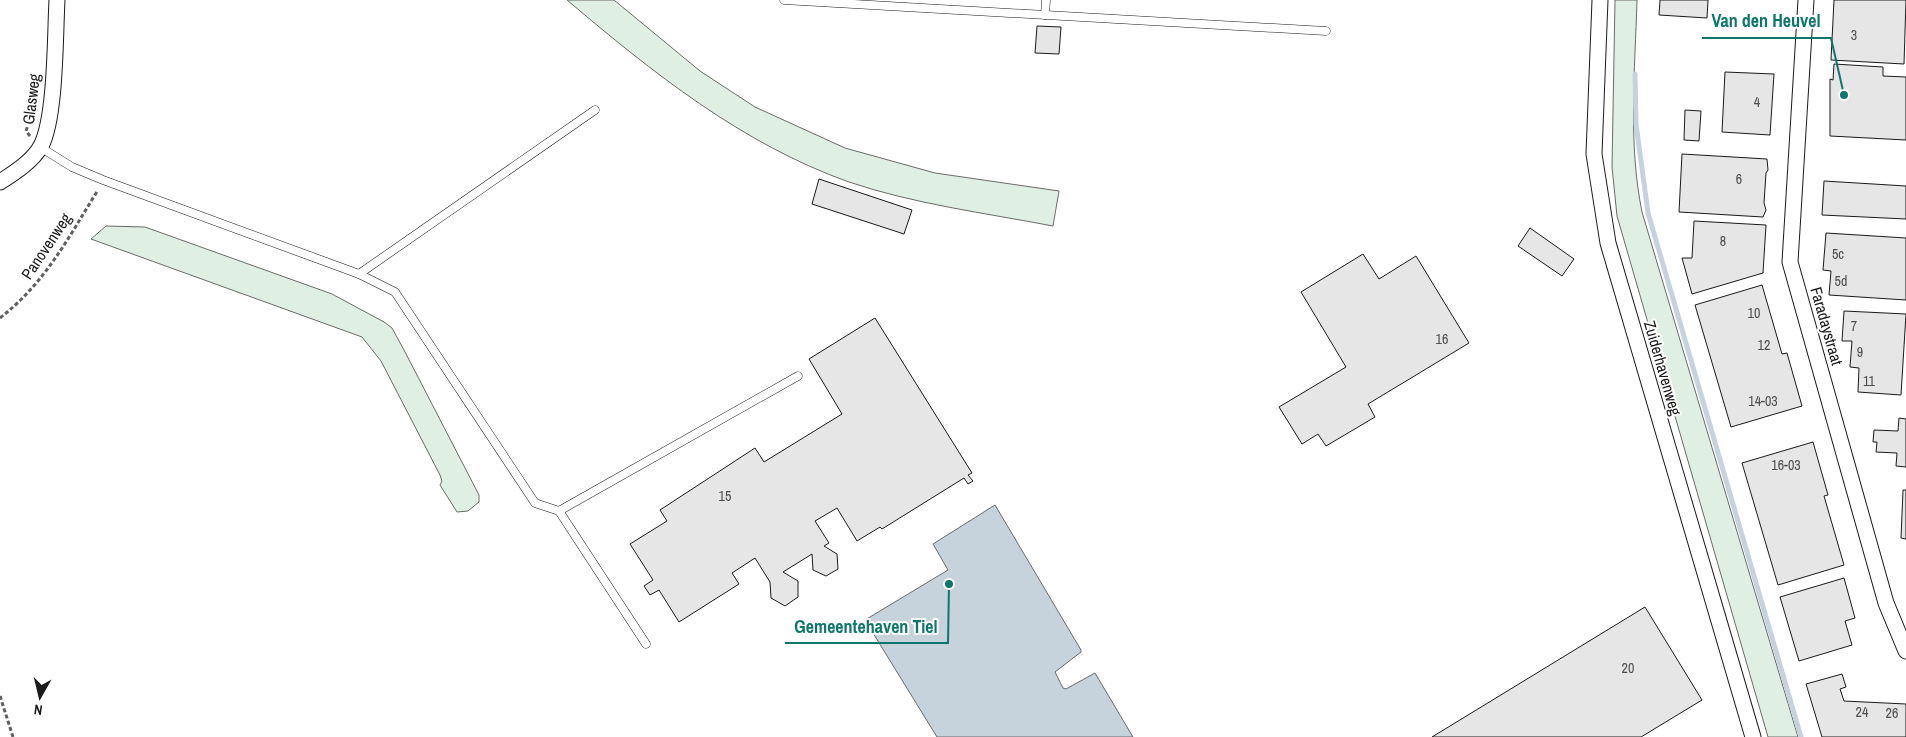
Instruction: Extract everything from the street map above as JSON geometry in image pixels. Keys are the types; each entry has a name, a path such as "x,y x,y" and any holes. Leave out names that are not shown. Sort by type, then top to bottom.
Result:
{"street":[{"name":"Glasweg","path":"0,182 17,171 40,148 46,130 50,106 57,0"},
{"name":"Zuiderhavenweg","path":"1600,0 1594,154 1608,243 1753,737"},
{"name":"Faradaystraat","path":"1806,0 1790,262 1886,603 1906,651"}],"lane":[{"path":"784,0 1326,31"},
{"path":"1045,15 1046,0"},
{"path":"359,274 596,110"},
{"path":"40,148 72,167 103,180 359,274 395,292 535,503 559,511 646,644"},
{"path":"559,511 798,376"}],"path":[{"name":"Panovenweg","path":"0,318 23,300 54,261 103,180"},
{"path":"0,696 13,737"}],"green space":[{"path":"567,0 614,0 700,71 755,107 845,148 935,173 1059,191 1053,226 950,207 874,190 810,166 772,148 700,104 665,79"},
{"path":"1615,0 1637,0 1634,133 1635,160 1642,212 1798,737 1768,737 1617,216 1612,167"},
{"path":"106,226 145,227 332,294 384,322 392,328 404,350 479,495 479,502 468,511 457,512 440,485 442,481 440,475 381,361 362,337 91,239"}],"shaded area":[{"path":"995,505 1081,650 1081,652 1055,672 1063,688 1066,689 1095,673 1133,737 937,737 865,620 948,570 933,544"}],"building":[{"path":"1660,0 1708,0 1707,18 1659,15"},
{"path":"1834,0 1906,0 1904,64 1831,60"},
{"path":"1037,26 1061,27 1059,54 1035,53"},
{"path":"1834,64 1883,67 1883,76 1906,77 1906,140 1830,136 1830,79 1833,80"},
{"path":"1725,72 1774,74 1770,135 1722,132"},
{"path":"1685,110 1701,111 1699,141 1684,140"},
{"path":"1682,154 1767,159 1768,170 1766,173 1764,203 1766,210 1763,217 1679,212"},
{"path":"819,179 912,210 904,234 812,204"},
{"path":"1824,181 1906,186 1906,219 1822,215"},
{"path":"1694,221 1766,225 1763,273 1692,294 1682,258 1692,258"},
{"path":"1530,228 1574,259 1562,276 1518,246"},
{"path":"1826,233 1906,238 1906,300 1829,295 1831,271 1823,270"},
{"path":"1363,254 1379,279 1416,256 1469,343 1368,404 1375,417 1326,446 1318,434 1302,444 1279,407 1346,367 1301,292"},
{"path":"1762,285 1782,354 1787,353 1802,406 1731,427 1695,305"},
{"path":"1844,311 1906,314 1901,395 1858,392 1859,368 1850,367 1852,341 1842,341"},
{"path":"875,318 972,473 968,475 973,481 968,484 964,478 882,529 880,527 857,541 837,508 815,521 829,543 824,546 837,554 838,569 826,576 813,570 812,554 783,572 798,581 798,597 785,606 771,598 770,582 755,558 732,573 739,584 679,622 659,590 650,595 644,586 653,580 630,544 667,521 660,510 755,448 764,462 842,414 809,359"},
{"path":"1899,418 1906,419 1906,467 1896,466 1897,453 1876,452 1877,442 1873,442 1874,430 1898,431"},
{"path":"1813,442 1828,495 1824,496 1844,565 1778,585 1742,463"},
{"path":"1903,490 1906,490 1906,539 1901,538"},
{"path":"1844,578 1855,618 1845,621 1852,645 1799,661 1780,597"},
{"path":"1645,607 1702,700 1641,737 1432,737"},
{"path":"1842,674 1846,687 1840,689 1844,701 1906,704 1906,737 1822,737 1806,684"}],"waterway":[{"path":"1635,74 1636,124 1648,213 1801,737"}],"place":[{"name":"Van den Heuvel","path":"1844,95"},
{"name":"Gemeentehaven Tiel","path":"949,584"}]}
